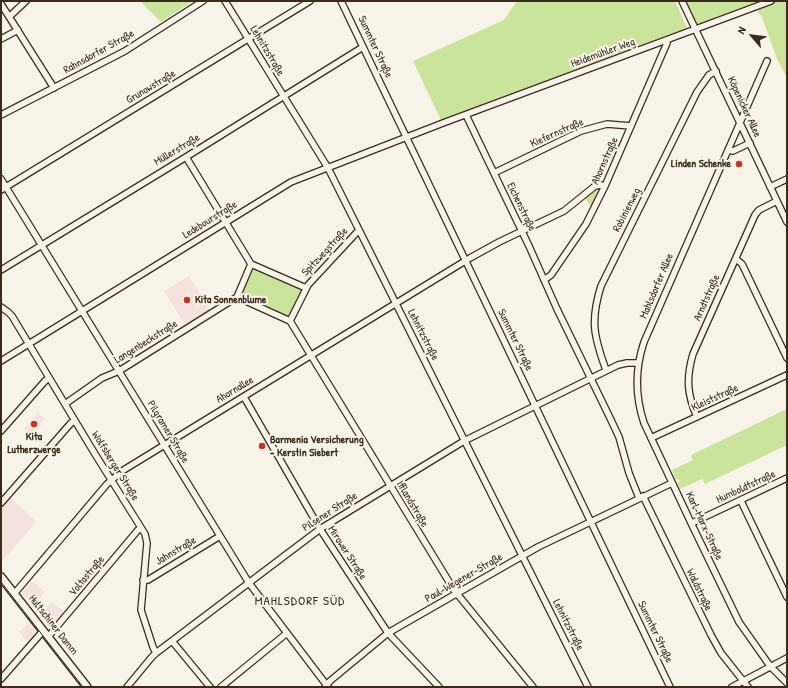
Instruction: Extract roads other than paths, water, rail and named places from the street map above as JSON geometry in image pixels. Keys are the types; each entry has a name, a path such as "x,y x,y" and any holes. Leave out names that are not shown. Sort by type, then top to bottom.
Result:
{"main road":[{"name":"Hultschiner Damm","path":"1,576 84,686"}],"street":[{"path":"10,16 26,1"},
{"name":"Rahnsdorfer Straße","path":"1,115 125,51 203,1"},
{"name":"Lehnitzstraße","path":"225,1 328,168 588,687"},
{"name":"Grunowstraße","path":"3,189 310,1"},
{"name":"Summter Straße","path":"342,1 406,138 670,687"},
{"name":"Köpenicker Allee","path":"682,1 787,222"},
{"name":"Heidemühler Weg","path":"442,124 771,1"},
{"path":"1,4 10,16 54,88"},
{"path":"1,39 18,30"},
{"name":"Ahornstraße","path":"544,280 551,275 585,227 605,186 667,41"},
{"name":"Müllerstraße","path":"1,270 363,47"},
{"name":"Mahlsdorfer Allee","path":"638,363 646,336 767,61"},
{"name":"Robinienweg","path":"606,370 594,330 594,314 601,286 697,92 709,75 716,71"},
{"name":"Eichenstraße","path":"466,115 522,231 557,309"},
{"name":"Ledebourstraße","path":"1,360 291,182 442,124"},
{"name":"Kiefernstraße","path":"494,173 581,132 607,124 631,126"},
{"path":"728,150 733,151 750,143"},
{"path":"186,157 251,264 306,288"},
{"name":"Pilgramer Straße","path":"1,179 3,189 41,245 249,583 326,686"},
{"path":"770,187 787,179"},
{"name":"Ahornallee","path":"14,594 111,480 122,471 466,261 499,242 564,212 595,186 600,184 605,186"},
{"name":"Arndtstraße","path":"697,417 689,394 689,369 693,354 755,215 759,210 777,201"},
{"name":"Spitzwegstraße","path":"290,320 306,288 359,230"},
{"path":"736,259 742,264 787,358"},
{"path":"251,264 237,297 290,320"},
{"name":"Langenbeckstraße","path":"65,404 102,378 118,371 237,297"},
{"name":"Wolfsberger Straße","path":"1,307 12,316 145,534 146,543 141,610 156,653"},
{"name":"Waldstraße","path":"557,309 619,437 628,469 641,497 711,635 742,681 748,687"},
{"name":"Ifflandstraße","path":"290,320 456,594 533,687"},
{"path":"591,377 622,364 638,363"},
{"name":"Karl-Marx-Straße","path":"638,363 637,387 639,407 644,423 739,622 770,666 787,683"},
{"name":"Kleiststraße","path":"651,438 787,375"},
{"name":"Pilsener Straße","path":"127,687 150,658 156,653 320,529 464,441 591,377"},
{"path":"1,431 49,378"},
{"name":"Mirower Straße","path":"244,397 320,529 388,633 439,687"},
{"path":"1,503 75,420"},
{"name":"Humboldtstraße","path":"692,523 786,481"},
{"name":"Paul-Wegener-Straße","path":"326,686 388,633 522,556 590,521 672,483"},
{"path":"741,501 787,597"},
{"name":"Voltastraße","path":"48,637 141,528"},
{"name":"Jahnstraße","path":"143,580 148,580 220,536"},
{"path":"1,678 43,631"},
{"path":"221,687 287,633"},
{"path":"172,641 210,687"},
{"path":"732,687 787,658"}],"tram line":[{"path":"1,582 83,687"}],"place":[{"name":"Linden Schenke","path":"739,164"},
{"name":"Kita Sonnenblume","path":"187,300"},
{"name":"Kita Lutherzwerge","path":"34,424"},
{"name":"Barmenia Versicherung - Kerstin Siebert","path":"262,446"}],"district":[{"name":"MAHLSDORF SÜD","path":"300,602"}]}
